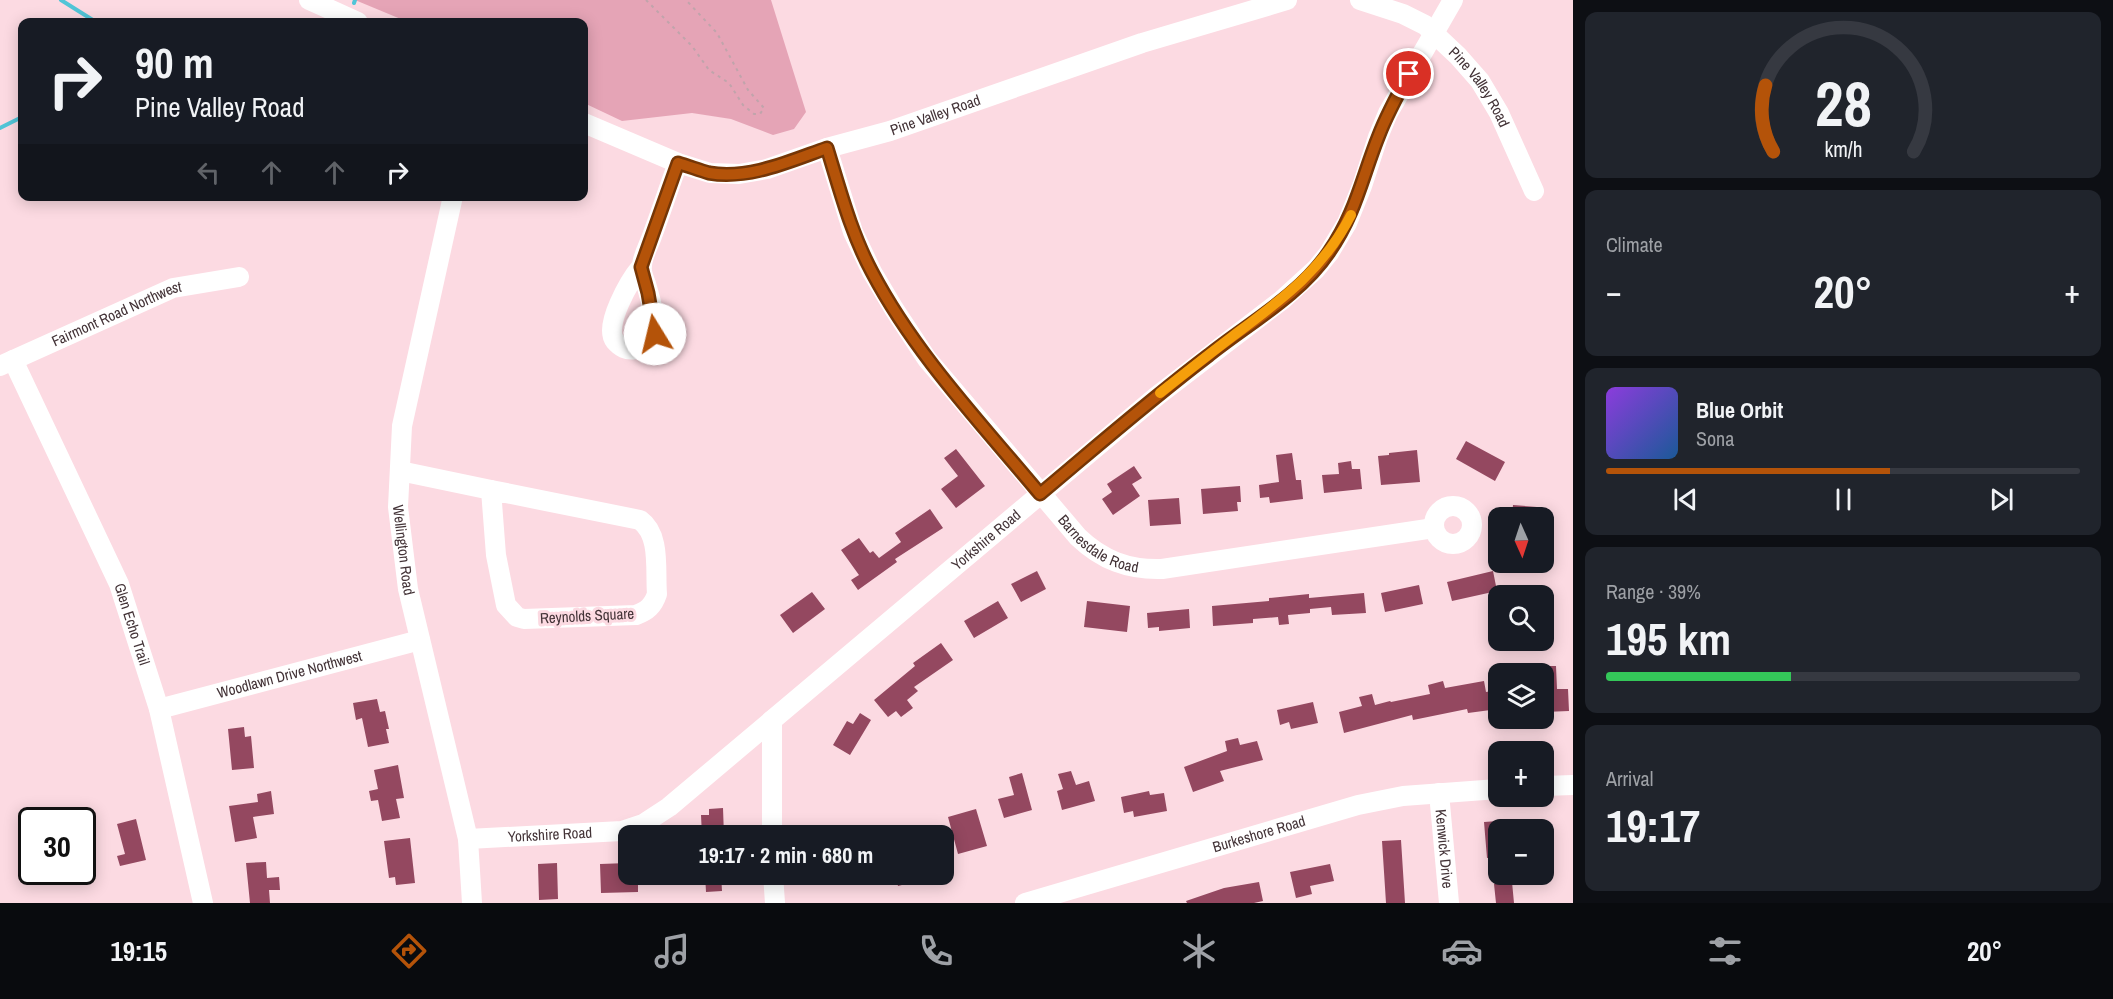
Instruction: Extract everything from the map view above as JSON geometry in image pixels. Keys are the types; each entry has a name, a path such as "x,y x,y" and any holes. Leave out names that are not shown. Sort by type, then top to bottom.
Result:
{"street":[{"path":"309,0 349,18"},
{"name":"Pine Valley Road","path":"588,125 678,163 710,173 739,174 767,169 827,148 890,131 1142,43 1287,0"},
{"name":"Pine Valley Road","path":"1360,0 1403,14 1425,25 1458,56 1480,81 1500,113 1534,191"},
{"name":"Yorkshire Road","path":"468,839 622,831 643,824 669,807 1191,369 1282,300 1316,269 1329,253 1351,216 1388,113 1453,0"},
{"name":"Barnesdale Road","path":"827,148 853,232 872,272 893,308 927,359 1040,494 1091,549 1118,564 1148,569 1434,528"},
{"path":"641,267 678,163"},
{"name":"Wellington Road","path":"452,201 402,426 399,507 408,589 468,839 472,903"},
{"name":"Fairmont Road Northwest","path":"7,363 174,288 214,279 238,277"},
{"name":"Glen Echo Trail","path":"7,363 119,585 159,709 203,903"},
{"name":"Reynolds Square","path":"400,471 491,489 640,520 648,525 653,538 657,594 654,602 636,615 524,619 516,617 506,605 501,586 491,489"},
{"name":"Woodlawn Drive Northwest","path":"159,709 420,640"},
{"path":"772,720 772,825"},
{"path":"1554,785 1573,784"},
{"name":"Burkeshore Road","path":"1024,903 1358,806 1403,796 1488,790"},
{"name":"Kenwick Drive","path":"1439,793 1449,903"},
{"path":"774,885 775,903"}],"path":[{"path":"646,0 692,46 709,70 732,86 743,105 754,114 760,114 764,108 762,104 747,90 717,33 686,0"}],"shaded area":[{"path":"355,0 771,0 806,112 794,129 773,135 731,119 692,113 622,121 588,105 588,18 398,18"}],"building":[{"path":"1466,441 1505,462 1495,481 1456,459"},
{"path":"956,449 985,486 956,508 941,489 958,476 944,458"},
{"path":"1417,450 1420,482 1381,485 1378,456"},
{"path":"1292,453 1296,480 1301,480 1303,499 1270,503 1269,497 1260,498 1259,485 1279,482 1276,455"},
{"path":"1351,461 1352,469 1360,469 1362,489 1324,493 1322,475 1339,474 1338,463"},
{"path":"1134,466 1142,478 1132,484 1140,496 1113,515 1102,499 1112,492 1107,484"},
{"path":"1240,486 1241,502 1237,502 1238,511 1203,514 1201,489"},
{"path":"1179,498 1181,524 1150,526 1148,500"},
{"path":"1513,505 1537,507 1513,507"},
{"path":"930,509 943,528 895,559 897,562 858,590 851,580 859,575 841,550 859,538 870,553 873,551 879,558 901,542 895,533"},
{"path":"1037,571 1046,589 1021,602 1011,584"},
{"path":"1488,572 1493,573 1496,585 1488,585 1488,593 1452,601 1447,582"},
{"path":"1419,585 1423,604 1385,612 1381,593"},
{"path":"812,592 825,609 793,633 780,615"},
{"path":"1364,593 1366,613 1332,615 1331,607 1310,609 1310,613 1288,615 1289,624 1279,625 1278,617 1253,619 1253,623 1213,626 1212,606 1269,601 1269,598 1309,594 1309,598"},
{"path":"998,601 1008,618 974,638 964,621"},
{"path":"1087,601 1130,606 1127,632 1084,627"},
{"path":"1189,609 1190,628 1159,631 1159,627 1148,628 1147,613"},
{"path":"941,643 953,660 914,687 918,691 907,700 913,708 901,717 896,711 888,717 874,700 915,666 913,663"},
{"path":"1554,666 1556,666 1557,689 1568,689 1569,711 1554,712"},
{"path":"1443,681 1445,688 1484,681 1486,692 1488,692 1488,710 1468,713 1467,709 1413,720 1412,715 1344,733 1339,712 1362,706 1359,697 1372,694 1375,705 1430,694 1428,685"},
{"path":"377,699 380,712 385,711 389,743 368,747 362,718 356,720 353,703"},
{"path":"1313,702 1318,723 1291,729 1289,722 1280,725 1277,710"},
{"path":"860,713 871,720 850,755 833,745 847,721 853,724"},
{"path":"244,727 245,737 251,736 254,768 232,770 228,729"},
{"path":"1238,738 1240,745 1257,741 1263,760 1220,771 1224,781 1193,792 1184,767 1227,751 1225,741"},
{"path":"398,765 404,798 396,799 400,818 382,821 378,800 371,801 369,791 378,789 374,770"},
{"path":"1071,771 1076,785 1089,781 1095,801 1062,810 1057,791 1063,789 1058,774"},
{"path":"1022,773 1032,810 1004,818 998,799 1014,795 1009,777"},
{"path":"271,791 274,814 253,817 257,838 235,842 229,806 258,802 257,794"},
{"path":"1149,791 1150,795 1164,793 1167,811 1134,817 1133,811 1124,813 1121,797"},
{"path":"723,808 724,825 701,825 701,815 709,815 709,809"},
{"path":"976,809 987,846 958,854 954,839 954,825 950,825 948,817"},
{"path":"136,819 146,860 120,866 117,856 125,854 117,824"},
{"path":"1484,822 1488,822 1488,858 1487,858"},
{"path":"410,838 415,883 396,885 395,877 389,878 384,841"},
{"path":"1401,840 1405,903 1386,903 1382,841"},
{"path":"266,862 267,878 279,877 280,890 269,890 270,903 250,903 246,863"},
{"path":"557,863 558,899 539,900 538,864"},
{"path":"618,863 618,885 638,885 638,892 601,893 600,864"},
{"path":"1330,864 1334,881 1310,886 1312,894 1296,898 1290,872"},
{"path":"1259,882 1263,901 1187,903 1186,901 1224,888"},
{"path":"706,885 722,885 722,891 706,892"},
{"path":"1494,885 1512,885 1514,903 1496,903"}],"waterway":[{"path":"61,0 90,18"},
{"path":"0,128 18,119"}],"slow traffic":[{"path":"1160,393 1282,300 1316,269 1329,253 1351,215"}],"route":[{"path":"655,334 641,267 678,163 710,173 739,174 767,169 827,148 853,232 872,272 893,308 927,359 1040,494 1157,396 1282,300 1316,269 1329,253 1347,223 1378,137 1409,74"}]}
